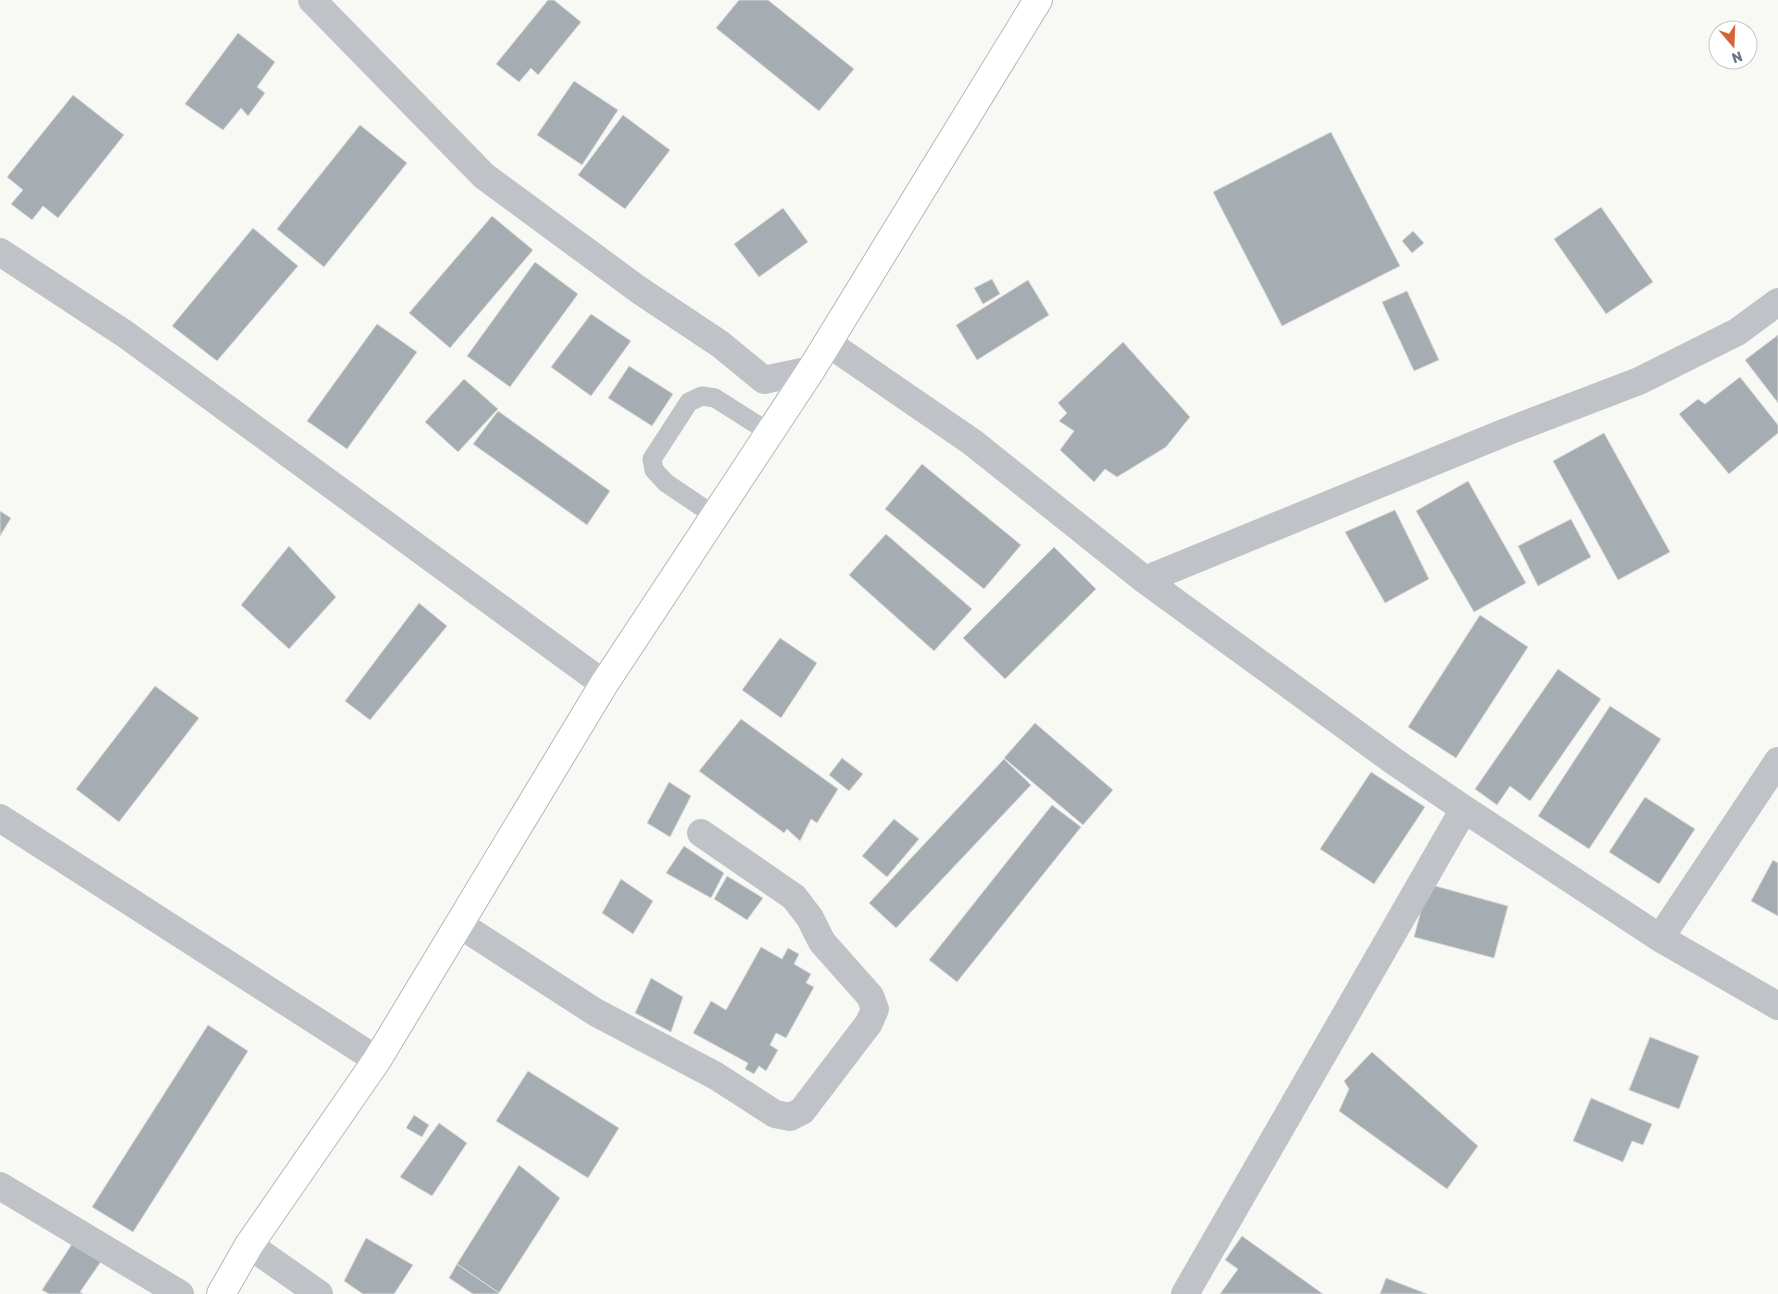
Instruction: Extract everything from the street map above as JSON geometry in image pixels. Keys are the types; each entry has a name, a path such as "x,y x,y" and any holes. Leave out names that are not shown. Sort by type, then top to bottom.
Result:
{"main road":[{"path":"221,1294 249,1245 377,1060 604,684 811,370 1038,0"}],"street":[{"path":"312,0 484,176 639,290 720,344 764,380 811,370"},
{"path":"0,252 125,334 604,684"},
{"path":"1145,580 1506,432 1639,381 1736,332 1778,302"},
{"path":"828,343 972,442 1145,580 1395,762 1660,938 1778,1006"},
{"path":"1660,938 1778,761"},
{"path":"1185,1294 1464,809"},
{"path":"0,818 377,1060"},
{"path":"459,924 595,1012 716,1076 775,1114 790,1117 802,1111 869,1023 875,1009 870,996 822,942 810,918 794,897 701,833"},
{"path":"0,1186 180,1294"},
{"path":"249,1245 319,1294"}],"lane":[{"path":"715,516 666,482 654,470 652,459 689,402 702,396 715,398 770,433"}],"building":[{"path":"548,0 554,0 581,22 538,75 531,68 519,82 496,64"},
{"path":"739,0 768,0 854,69 819,111 716,28"},
{"path":"238,33 275,62 257,87 265,93 248,116 241,108 223,130 185,104"},
{"path":"574,81 618,110 582,165 537,135"},
{"path":"73,95 124,135 58,218 43,206 32,220 11,204 23,190 7,177"},
{"path":"623,115 670,150 625,209 578,175"},
{"path":"360,125 407,163 324,267 277,229"},
{"path":"1331,132 1400,266 1282,326 1213,192"},
{"path":"1601,207 1653,282 1606,314 1554,239"},
{"path":"783,208 808,242 759,277 734,244"},
{"path":"492,216 533,250 450,348 409,313"},
{"path":"253,228 298,266 217,361 172,326"},
{"path":"1413,231 1424,243 1412,253 1402,241"},
{"path":"535,262 578,294 510,387 467,356"},
{"path":"992,279 1000,294 983,304 974,288"},
{"path":"1028,280 1049,315 977,360 956,325"},
{"path":"1407,291 1439,360 1414,371 1382,302"},
{"path":"591,314 631,341 591,396 551,367"},
{"path":"377,324 417,352 347,449 307,421"},
{"path":"1778,335 1778,403 1745,360"},
{"path":"1123,342 1190,417 1166,447 1117,477 1105,469 1094,482 1060,450 1074,431 1059,421 1067,413 1058,403"},
{"path":"629,366 673,394 652,426 608,398"},
{"path":"1740,377 1778,425 1778,433 1729,474 1679,414 1698,399 1705,404"},
{"path":"464,379 498,409 458,452 425,422"},
{"path":"498,411 610,491 587,525 473,444"},
{"path":"1604,433 1670,552 1618,580 1553,461"},
{"path":"922,464 1021,545 984,589 885,509"},
{"path":"1468,481 1526,583 1474,612 1416,511"},
{"path":"1395,510 1429,579 1385,603 1345,532"},
{"path":"0,511 11,518 0,536"},
{"path":"1571,519 1591,557 1538,586 1518,546"},
{"path":"886,534 972,609 934,651 849,575"},
{"path":"289,546 336,597 289,649 241,605"},
{"path":"1054,547 1096,589 1005,679 963,638"},
{"path":"419,603 447,626 370,720 345,701"},
{"path":"1480,615 1528,647 1456,758 1408,727"},
{"path":"780,638 817,663 781,718 742,690"},
{"path":"1558,669 1601,699 1530,801 1510,786 1497,805 1475,789"},
{"path":"155,686 199,718 119,822 76,789"},
{"path":"1610,706 1661,739 1589,849 1538,816"},
{"path":"741,719 838,789 817,823 811,819 800,841 787,829 784,833 699,771"},
{"path":"1035,723 1113,790 1083,825 1004,758"},
{"path":"842,758 863,774 849,791 829,775"},
{"path":"1004,759 1031,785 896,928 869,903"},
{"path":"1371,772 1425,807 1374,884 1320,849"},
{"path":"669,782 691,796 670,837 647,823"},
{"path":"1645,797 1695,829 1659,884 1609,852"},
{"path":"1052,805 1081,827 957,982 929,960"},
{"path":"894,819 919,839 887,877 862,856"},
{"path":"684,846 724,873 711,898 666,873"},
{"path":"1773,860 1778,863 1778,916 1751,901"},
{"path":"727,876 763,898 747,920 714,899"},
{"path":"621,879 653,901 633,934 602,913"},
{"path":"1428,884 1508,906 1494,958 1414,937"},
{"path":"761,947 782,959 788,948 799,954 794,964 811,974 806,983 814,987 786,1038 776,1033 770,1045 778,1050 766,1071 759,1066 754,1074 745,1069 748,1063 693,1033 711,1001 726,1010"},
{"path":"651,978 683,997 671,1032 635,1013"},
{"path":"208,1025 248,1051 133,1232 92,1207"},
{"path":"1650,1037 1699,1056 1679,1109 1629,1090"},
{"path":"1372,1052 1478,1146 1447,1189 1339,1111 1349,1089 1344,1081"},
{"path":"528,1071 619,1128 588,1178 496,1121"},
{"path":"1591,1098 1652,1124 1643,1145 1632,1141 1623,1162 1573,1141"},
{"path":"414,1115 429,1125 422,1137 406,1128"},
{"path":"439,1123 467,1143 432,1196 400,1177"},
{"path":"519,1165 560,1198 499,1293 457,1264"},
{"path":"1242,1236 1323,1294 1220,1294 1238,1269 1225,1260"},
{"path":"366,1238 413,1265 394,1294 363,1294 344,1281"},
{"path":"74,1241 102,1260 80,1292 83,1294 49,1294 42,1290"},
{"path":"457,1264 499,1293 473,1294 449,1278"},
{"path":"1386,1278 1427,1294 1380,1294"}]}
